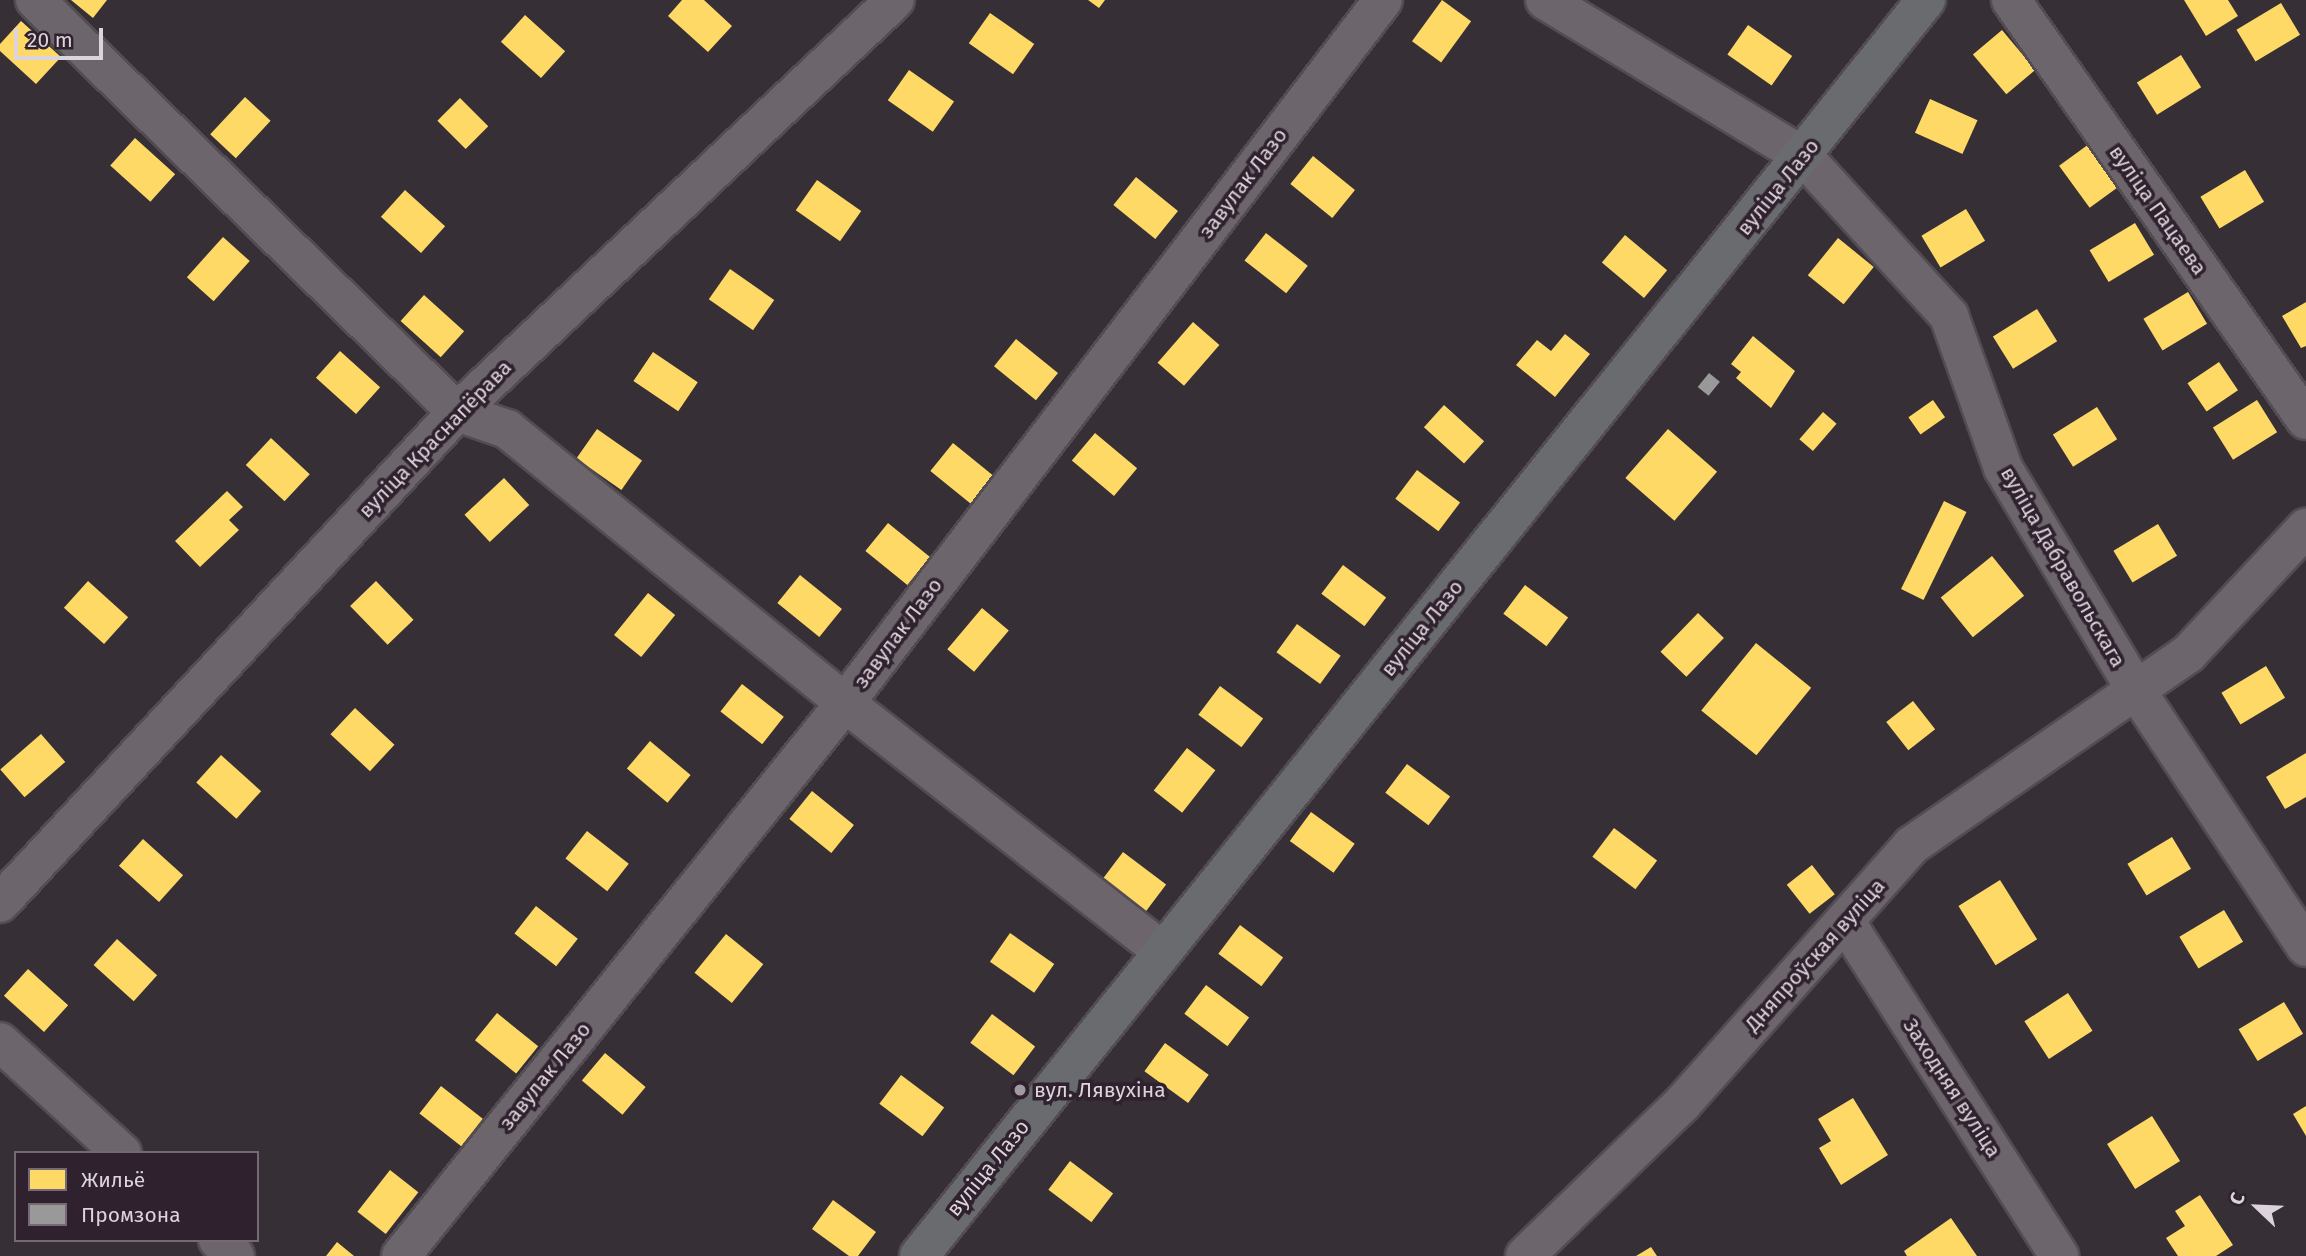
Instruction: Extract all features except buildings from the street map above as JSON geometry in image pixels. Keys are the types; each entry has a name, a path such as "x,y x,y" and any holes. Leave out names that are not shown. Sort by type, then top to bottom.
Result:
{"main road":[{"name":"вуліца Лазо","path":"919,1256 1926,0"}],"street":[{"path":"35,0 457,412 507,429 845,703 1162,951"},
{"name":"вуліца Краснапёрава","path":"0,903 457,412 895,0"},
{"name":"завулак Лазо","path":"401,1256 845,703 1383,0"},
{"name":"вуліца Дабравольскага","path":"1545,0 1803,156 1949,316 2003,468 2136,690 2306,947"},
{"name":"вуліца Пацаева","path":"2011,0 2306,420"},
{"name":"Дняпроўская вуліца","path":"1525,1256 1682,1104 1912,845 2188,654 2306,528"},
{"name":"Заходняя вуліца","path":"1845,921 2059,1256"},
{"path":"0,1042 120,1151"},
{"path":"220,1242 236,1256"}],"place":[{"name":"вул. Лявухіна","path":"1020,1090"}]}
